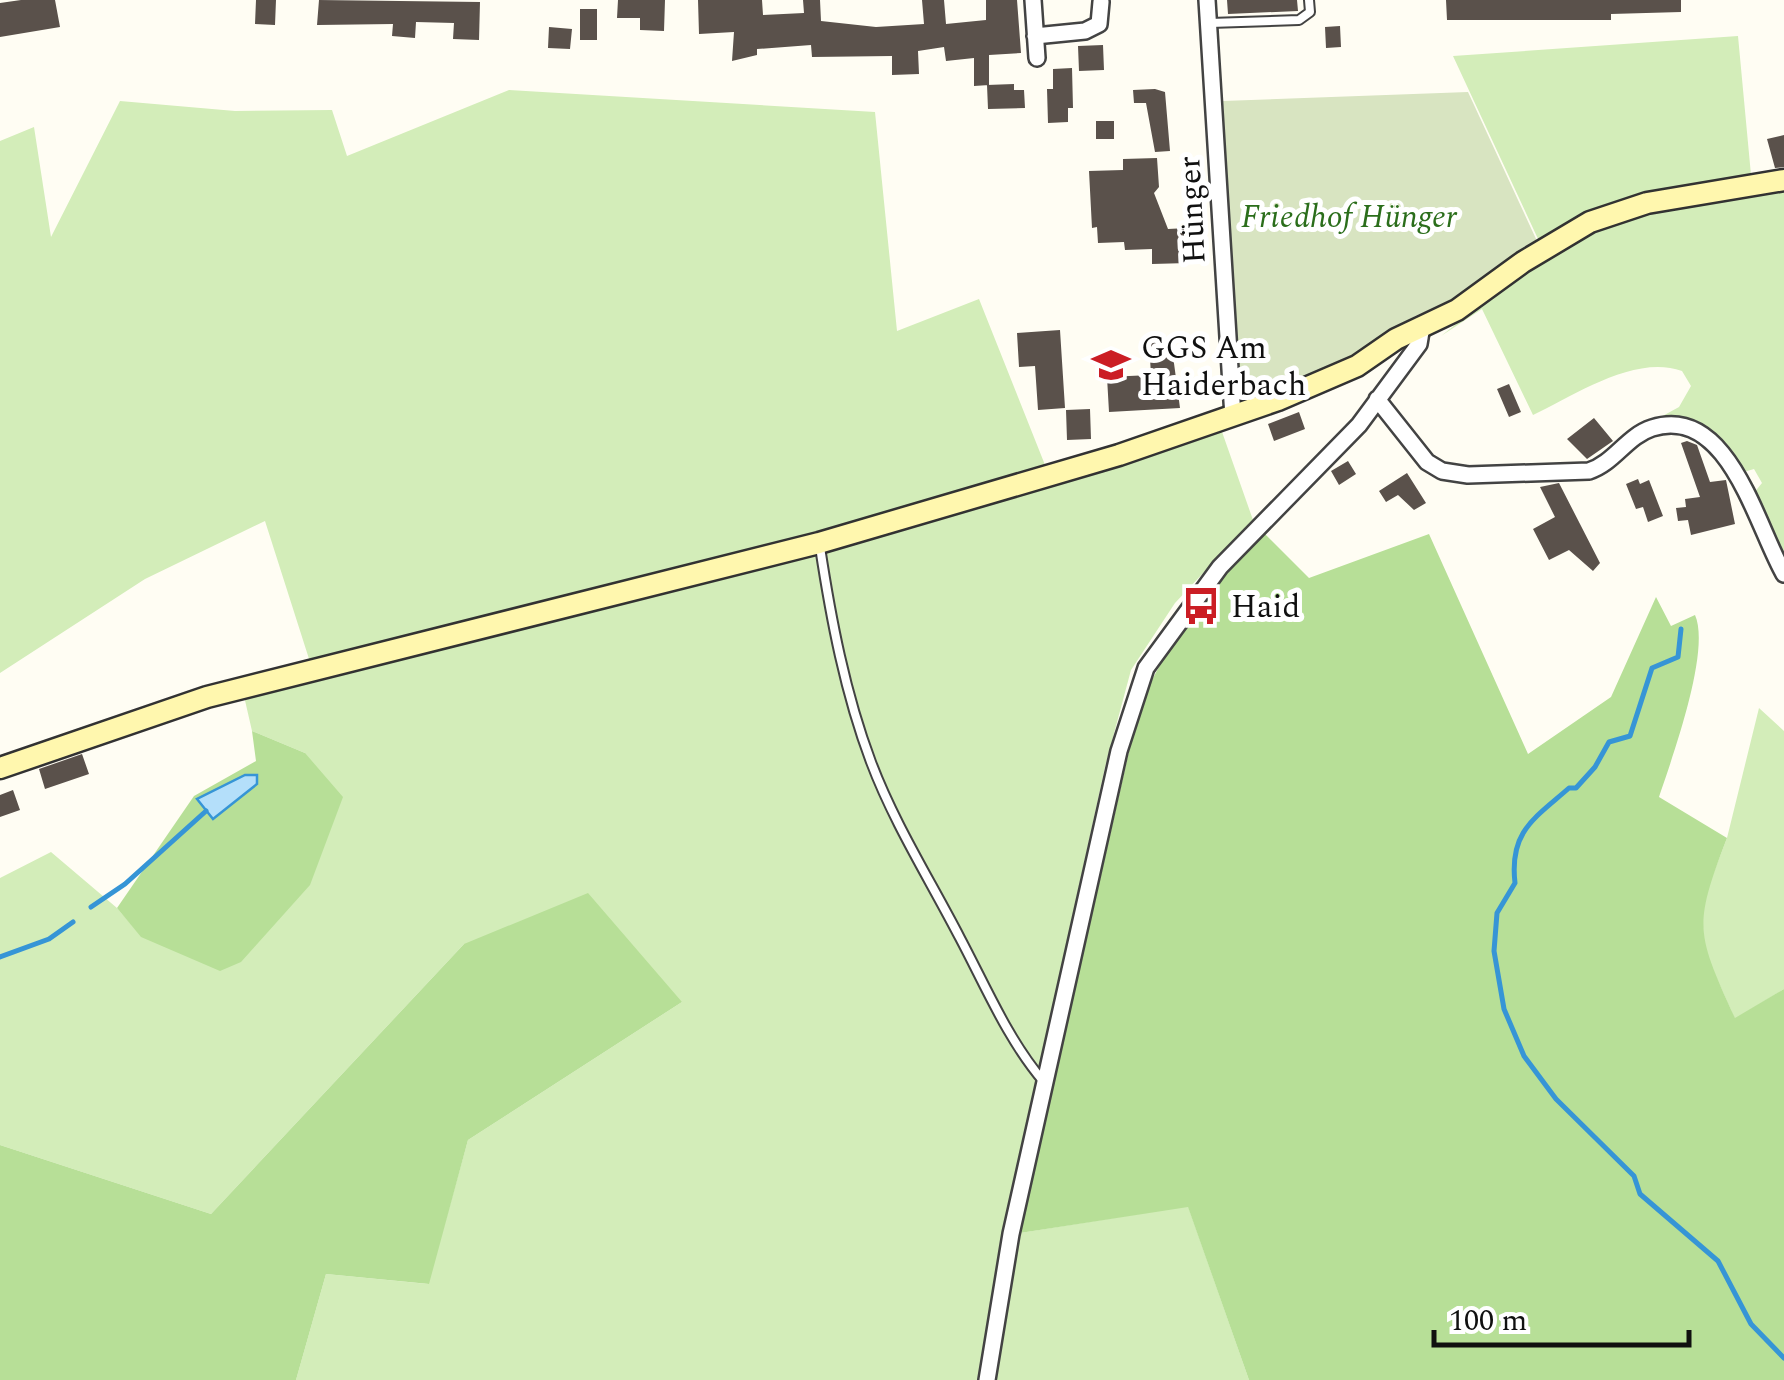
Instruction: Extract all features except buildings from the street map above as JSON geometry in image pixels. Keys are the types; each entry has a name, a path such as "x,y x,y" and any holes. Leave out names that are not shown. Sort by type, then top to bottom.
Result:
{"street":[{"path":"1033,0 1036,58"},
{"name":"Hünger","path":"1207,0 1233,417"},
{"path":"1036,36 1086,31 1099,24 1102,2"},
{"path":"0,768 207,697 820,543 1056,475 1233,417 1322,383 1457,310 1523,262 1590,222 1647,203 1784,180"},
{"path":"987,1380 1011,1234 1131,704 1146,668 1174,624 1255,530 1360,425 1419,344 1422,326"},
{"path":"1377,399 1427,462 1458,475 1589,470 1605,464 1648,430 1677,424 1693,427 1735,473 1784,574"}],"lane":[{"path":"1208,23 1299,20 1310,12 1310,0"},
{"path":"820,543 836,638 870,760 907,840 996,1006 1027,1062 1045,1084"}],"green space":[{"path":"1738,36 1751,175 1784,175 1784,566 1753,494 1762,483 1754,469 1744,472 1692,421 1648,424 1679,407 1691,386 1682,371 1664,367 1625,372 1533,415 1482,309 1441,336 1545,254 1453,56"},
{"path":"509,90 875,112 897,331 979,299 1047,470 800,538 310,662 265,521 145,579 0,673 0,141 34,127 51,237 120,101 235,111 332,110 347,156"},
{"name":"Friedhof Hünger","path":"1468,92 1537,241 1464,296 1415,316 1354,356 1242,401 1237,396 1223,101"},
{"path":"1221,429 1253,520 1175,603 1131,670 1105,767 1003,1234 979,1380 296,1380 326,1274 428,1284 468,1140 682,1002 464,944 211,1214 0,1145 0,878 51,852 117,908 142,937 305,753 252,731 244,696"},
{"path":"1262,531 1309,578 1429,534 1528,754 1611,697 1656,597 1671,626 1695,615 1699,632 1694,678 1659,797 1727,838 1708,892 1704,929 1706,947 1735,1018 1784,989 1784,1380 1249,1380 1188,1207 1020,1233 1139,707 1193,613"},
{"path":"1759,708 1784,731 1784,989 1735,1019 1704,950 1702,903 1727,838"},
{"path":"252,731 305,753 343,797 310,885 241,962 220,971 141,937 117,908 194,796 256,761"},
{"path":"588,893 682,1002 468,1140 429,1284 326,1274 296,1380 0,1380 0,1145 211,1214 464,944"},
{"path":"1188,1206 1249,1380 996,1380 1020,1233"}],"water":[{"path":"245,775 257,775 257,784 213,819 197,799"}],"waterway":[{"path":"1681,629 1678,657 1652,668 1630,736 1609,742 1595,767 1576,788 1569,788 1545,808 1520,838 1515,883 1497,913 1494,951 1504,1009 1524,1056 1556,1099 1634,1176 1640,1194 1718,1261 1751,1324 1784,1358"},
{"path":"91,907 125,884 206,811"},
{"path":"0,957 49,939 73,922"}],"place":[{"name":"GGS Am Haiderbach","path":"1111,365"},
{"name":"Haid","path":"1201,606"}]}
